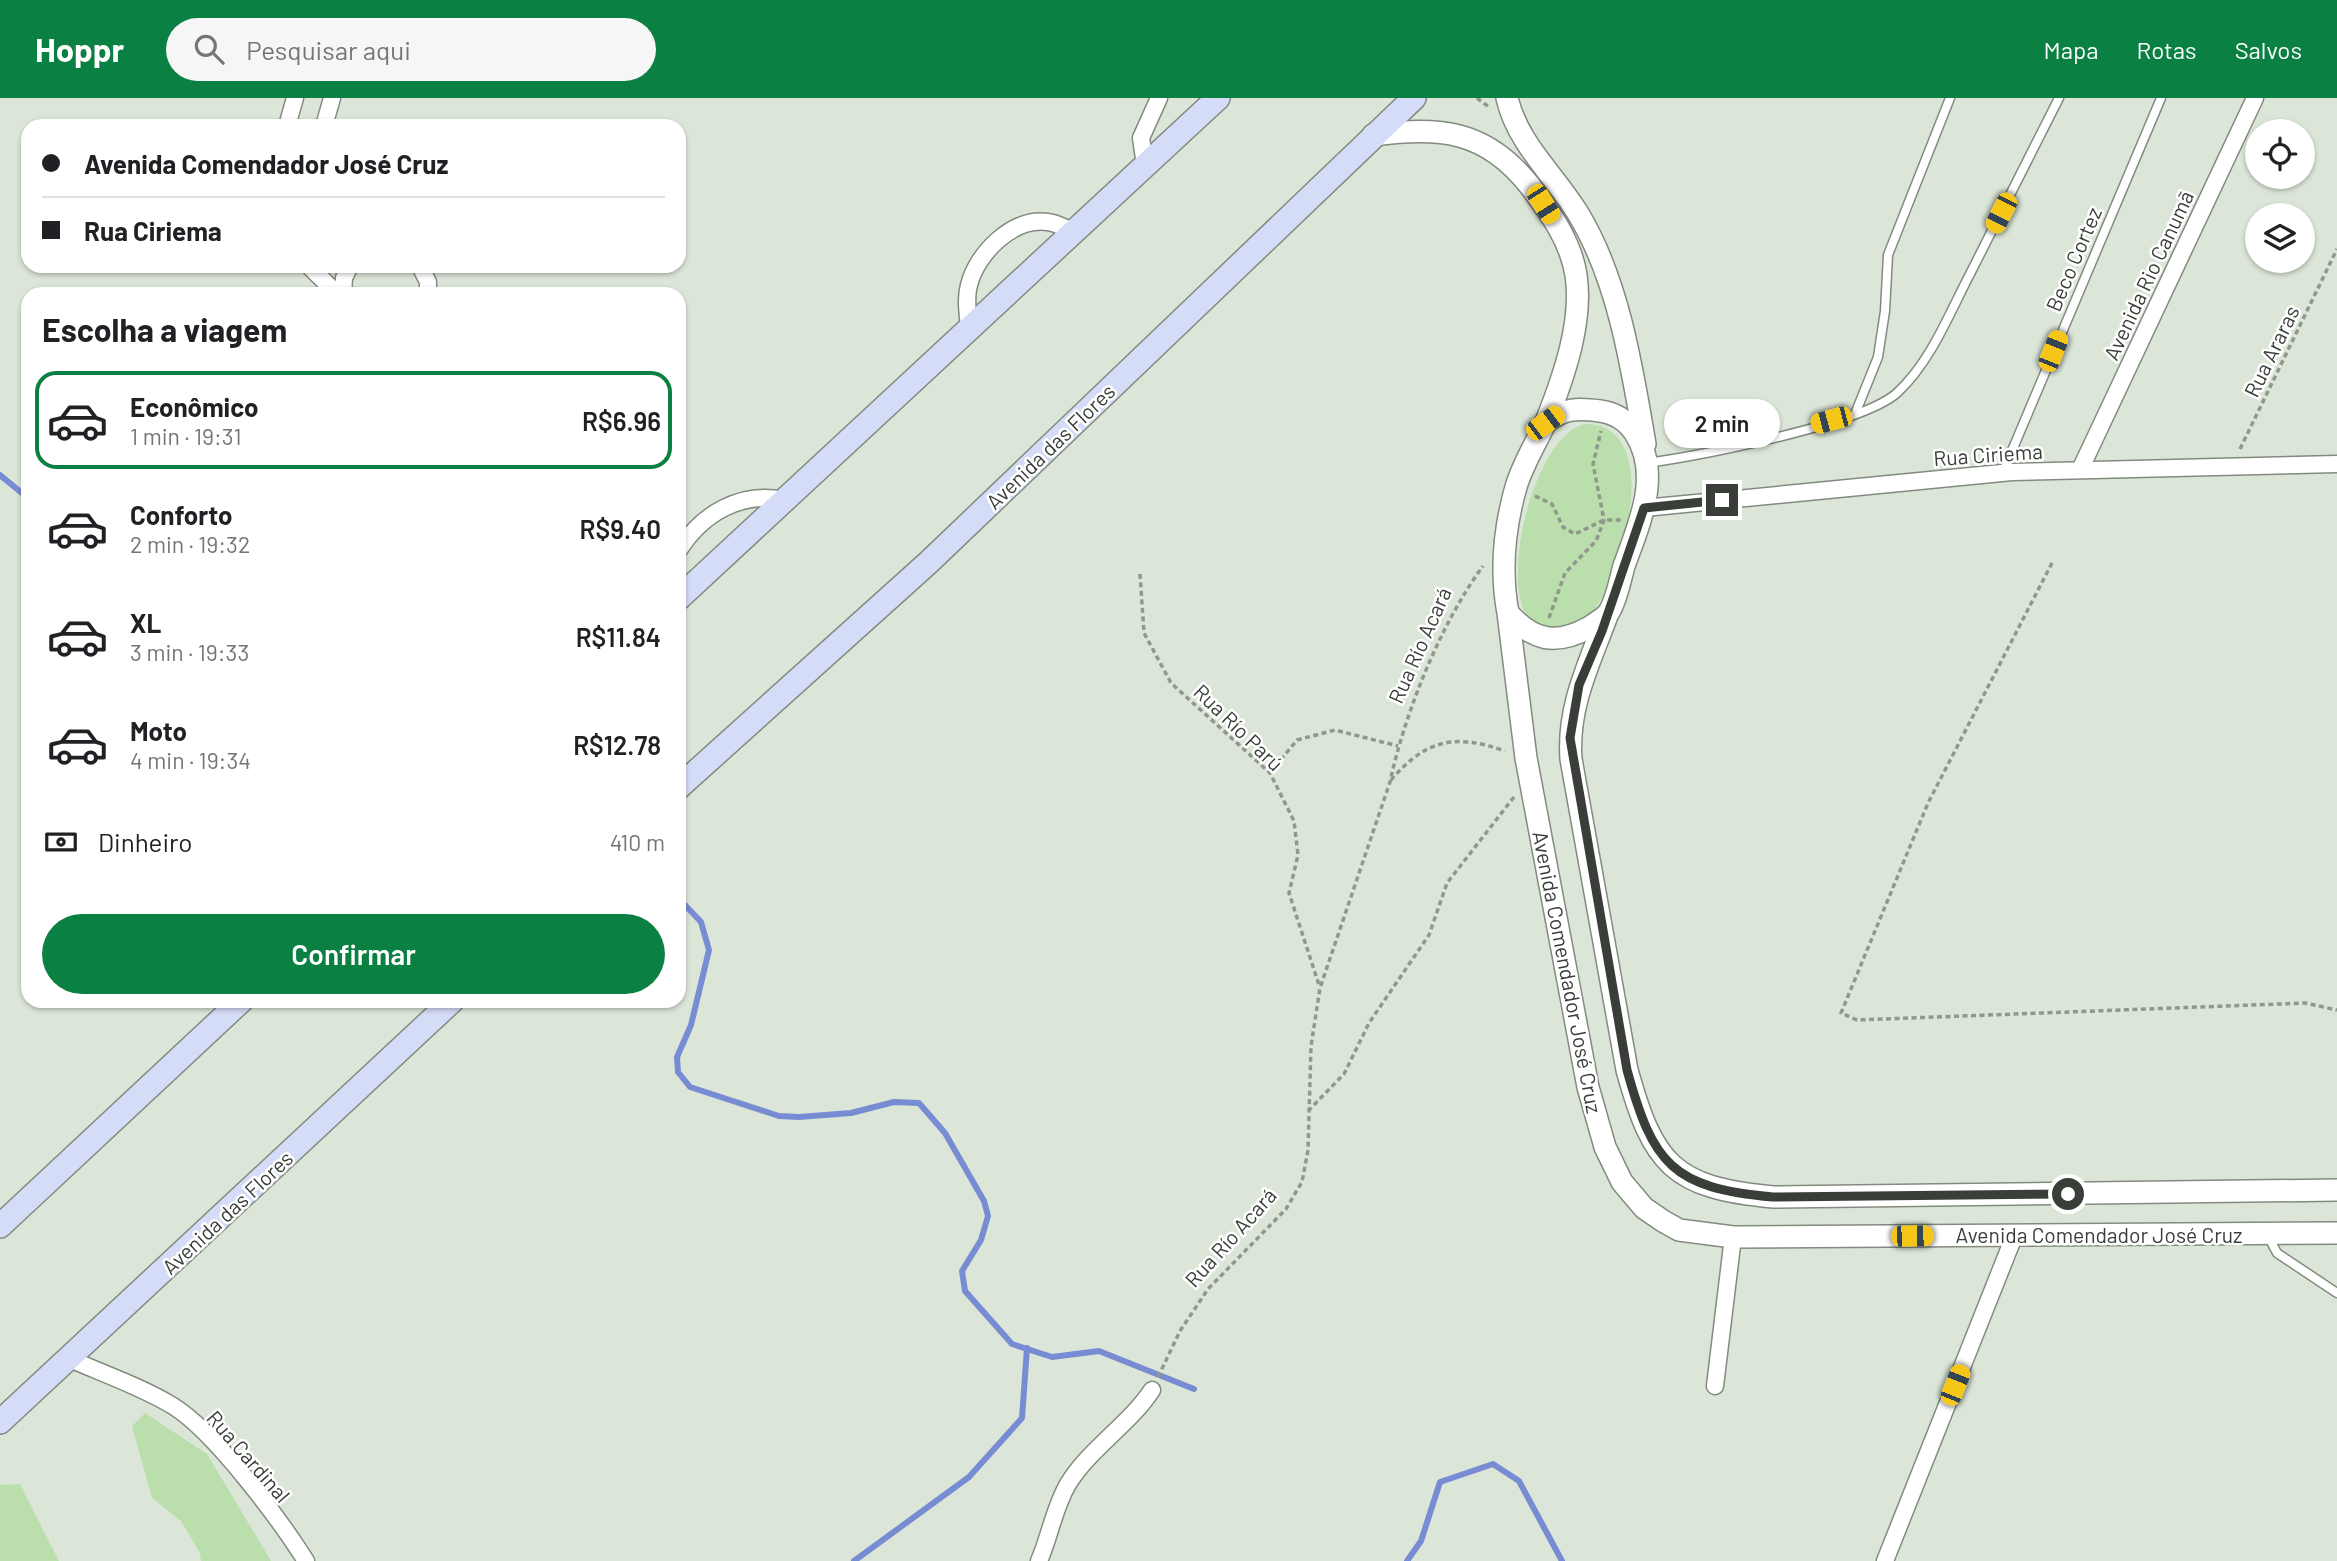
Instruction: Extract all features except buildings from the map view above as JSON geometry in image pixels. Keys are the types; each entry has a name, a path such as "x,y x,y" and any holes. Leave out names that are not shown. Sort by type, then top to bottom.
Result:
{"main road":[{"path":"686,591 1218,98"},
{"name":"Avenida das Flores","path":"686,781 929,562 1414,98"},
{"path":"0,1226 234,1008"},
{"name":"Avenida das Flores","path":"0,1422 445,1008"}],"street":[{"path":"289,119 295,98"},
{"path":"326,119 332,98"},
{"path":"1145,165 1141,138 1159,98"},
{"path":"1507,98 1518,130 1578,213 1592,239 1631,362 1647,456"},
{"name":"Avenida Rio Canumã","path":"2080,470 2255,98"},
{"path":"1373,135 1423,131 1451,133 1483,144 1524,179 1559,230 1571,257 1577,296 1575,325 1566,364 1545,423"},
{"path":"969,328 969,284 981,258 990,247 1011,232 1035,223 1048,222 1074,232"},
{"path":"316,273 330,287"},
{"path":"1545,423 1560,412 1574,408 1618,416 1631,428 1647,456"},
{"name":"Avenida Comendador José Cruz","path":"1545,423 1517,485 1505,536 1503,575 1528,767 1588,1087 1605,1147 1622,1182 1644,1208 1679,1230 1732,1237 2337,1233"},
{"name":"Avenida Comendador José Cruz","path":"1647,456 1642,514 1608,613 1579,685 1570,738 1571,759 1627,1070 1640,1116 1653,1146 1676,1169 1704,1186 1735,1194 1773,1197 2337,1190"},
{"name":"Rua Ciriema","path":"1642,514 2002,473 2337,464"},
{"path":"686,541 699,525 724,507 754,498 784,500"},
{"path":"1508,613 1522,627 1542,639 1575,634 1608,613"},
{"path":"1885,1561 2015,1234"},
{"path":"1715,1387 1732,1237"},
{"name":"Rua Cardinal","path":"70,1359 174,1406 197,1425 225,1455 306,1561"},
{"path":"1039,1561 1055,1512 1069,1482 1129,1420 1152,1390"}],"lane":[{"path":"1856,414 1878,356 1885,311 1888,255 1950,98"},
{"path":"1647,456 1711,454 1856,414 1896,394 1920,366 2059,98"},
{"name":"Beco Cortez","path":"2002,473 2161,98"},
{"path":"2267,1233 2277,1253 2337,1293"}],"path":[{"name":"Rua Araras","path":"2231,466 2337,249"},
{"path":"1542,639 1565,573 1596,541 1604,520 1593,464 1605,412"},
{"path":"1517,485 1552,504 1563,527 1575,534 1604,520 1642,514"},
{"name":"Rua Río Acará","path":"1152,1390 1180,1331 1208,1289 1286,1209 1297,1194 1307,1166 1311,1046 1320,988 1390,782 1398,746 1456,606 1505,536"},
{"path":"2052,563 1928,803 1841,1013 1857,1020 2305,1003 2337,1010"},
{"name":"Rua Río Parú","path":"1140,574 1144,633 1171,683 1270,773 1294,821 1298,855 1290,893 1320,988"},
{"path":"1270,773 1297,740 1335,730 1398,746"},
{"name":"Rua Río Acará","path":"1390,782 1419,751 1439,744 1460,742 1479,745 1528,767"},
{"path":"1308,1111 1344,1074 1369,1023 1429,935 1447,883 1528,767"}],"green space":[{"path":"1584,424 1610,431 1625,449 1631,476 1630,508 1624,542 1600,601 1587,619 1564,633 1541,627 1529,620 1521,601 1518,574 1520,544 1526,512 1550,455 1566,435"},
{"path":"145,1413 207,1454 271,1561 201,1561 200,1553 181,1521 152,1498 132,1426"},
{"path":"20,1484 59,1561 0,1561 0,1485"}],"waterway":[{"path":"0,475 21,492"},
{"path":"686,906 701,922 709,950 691,1025 677,1057 678,1072 690,1087 779,1116 851,1113 894,1102 919,1103 945,1133 984,1201 988,1216 981,1240 962,1271 965,1291 1012,1344 1052,1357 1099,1351 1194,1389"},
{"path":"854,1561 969,1477 1022,1418 1027,1348"},
{"path":"1407,1561 1421,1541 1440,1482 1493,1464 1519,1481 1562,1561"}],"route":[{"path":"1722,500 1644,508 1602,631 1579,685 1570,738 1571,759 1627,1070 1640,1116 1653,1146 1676,1169 1704,1186 1735,1194 1773,1197 2068,1194"}]}
